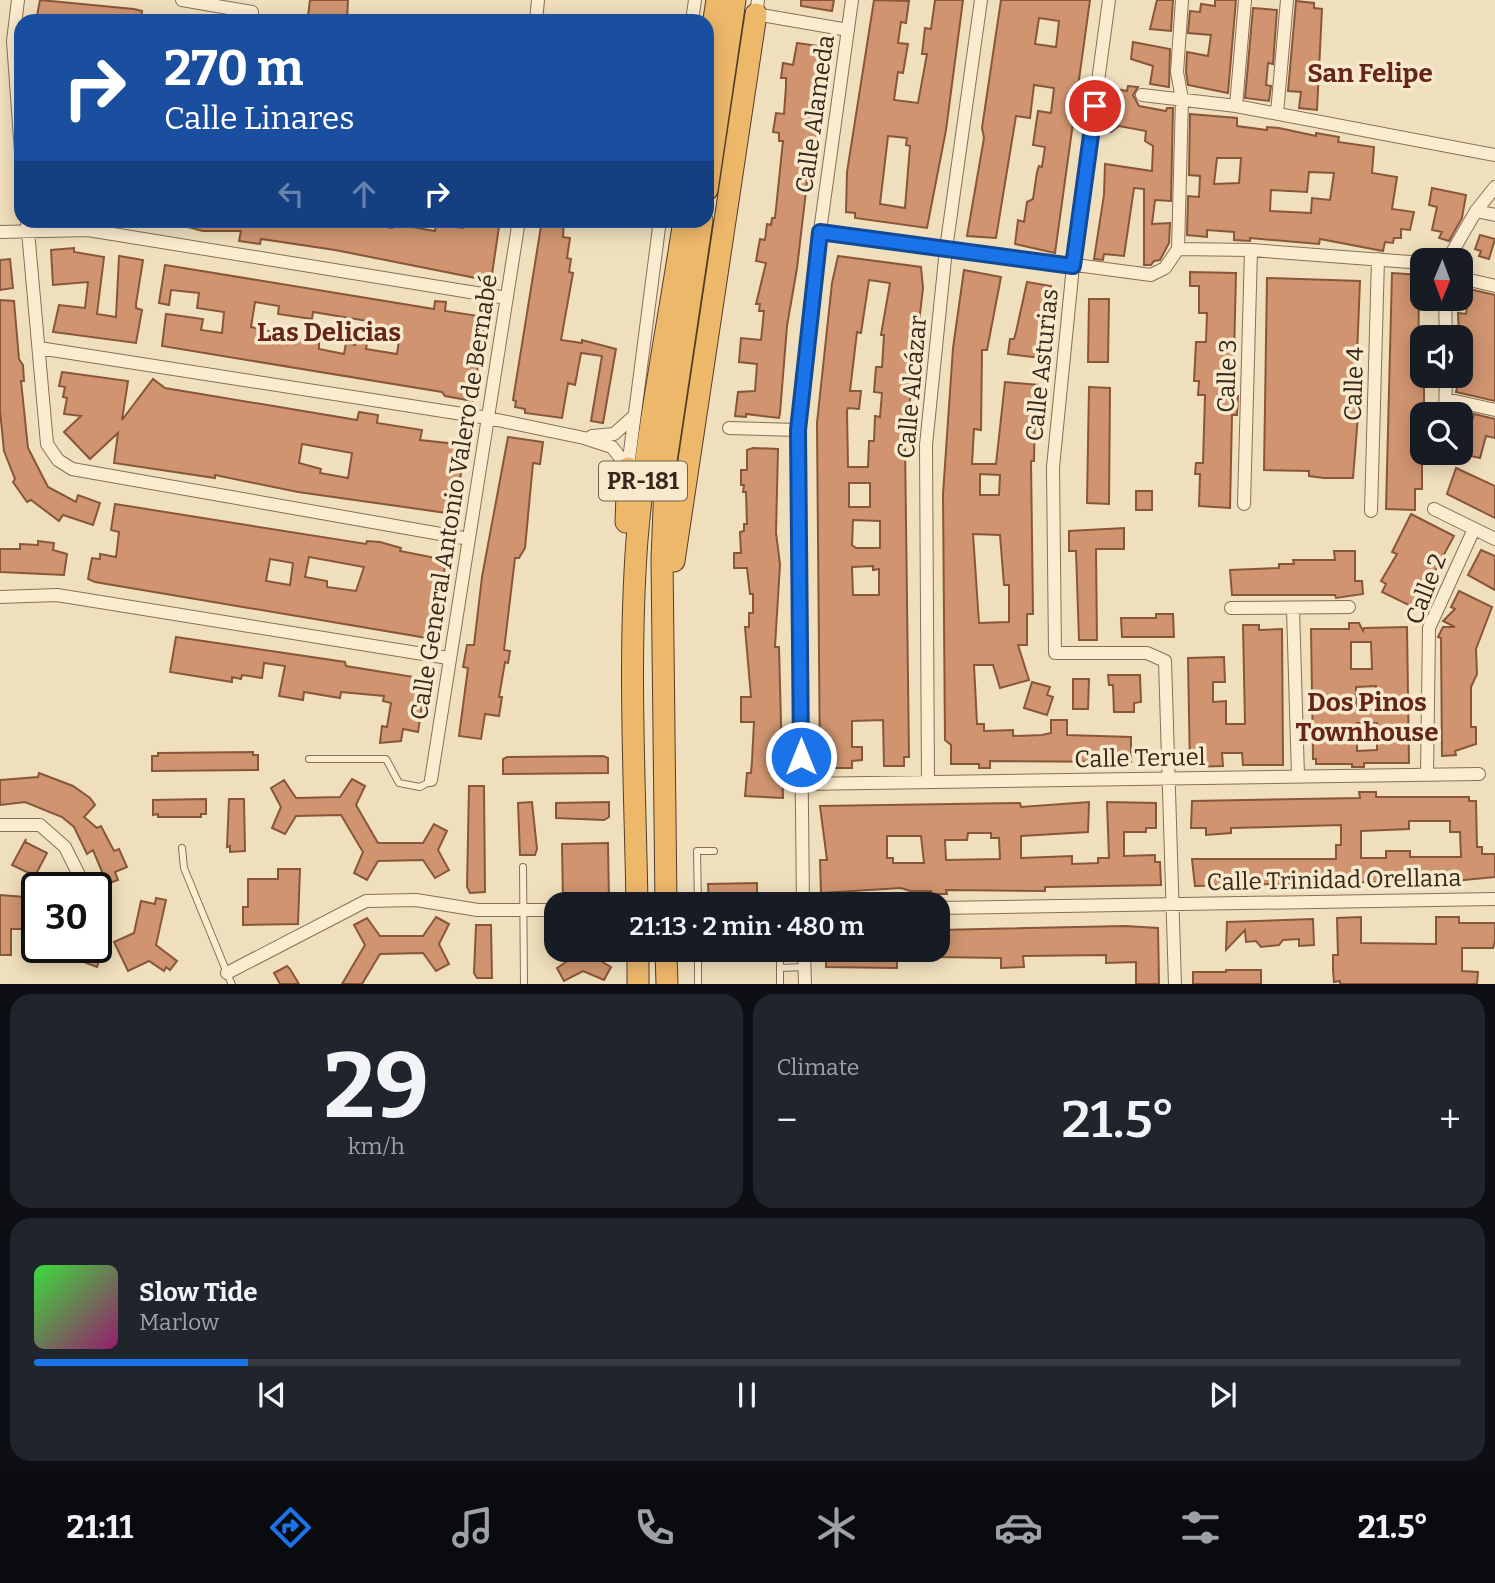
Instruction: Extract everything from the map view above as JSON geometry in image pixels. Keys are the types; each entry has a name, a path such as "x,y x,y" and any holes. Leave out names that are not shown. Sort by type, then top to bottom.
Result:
{"highway":[{"path":"714,19 717,0"},
{"path":"714,144 736,0"},
{"path":"663,639 757,7"},
{"name":"PR-181","path":"666,892 663,639 666,461 689,249 685,228"},
{"name":"PR-181","path":"637,892 634,716 637,544 645,458 689,249 698,228"},
{"path":"628,468 624,565 626,657 634,716"},
{"path":"638,962 638,984"},
{"path":"666,962 667,984"}],"street":[{"path":"182,0 252,12"},
{"name":"Calle Alameda","path":"803,892 798,430 820,232 852,0"},
{"name":"Calle Alcázar","path":"928,781 926,445 946,249 981,0"},
{"name":"Calle Asturias","path":"1109,0 1073,266 1053,467 1055,653 1147,653 1165,661 1171,779"},
{"path":"820,232 1151,275 1165,268 1178,250 1182,99 1177,72 1182,0"},
{"path":"1236,106 1245,0"},
{"path":"1277,114 1287,0"},
{"path":"757,7 848,30"},
{"path":"14,33 14,52"},
{"path":"1142,95 1236,106 1495,155"},
{"path":"1455,248 1476,211 1495,187"},
{"path":"1476,211 1495,215"},
{"path":"28,228 47,444 58,460 72,469 469,539"},
{"path":"64,228 507,298"},
{"name":"Calle General Antonio Valero de Bernabé","path":"431,780 518,228"},
{"path":"628,468 659,228"},
{"path":"1178,250 1251,250 1410,262"},
{"name":"Calle 3","path":"1244,504 1251,250"},
{"name":"Calle 4","path":"1371,510 1378,259"},
{"path":"1474,281 1495,286"},
{"path":"39,348 488,418 584,438 612,447 628,468"},
{"path":"1446,388 1446,402"},
{"path":"1446,399 1495,410"},
{"path":"584,438 614,434 633,417"},
{"path":"729,428 798,430"},
{"path":"1434,509 1495,539"},
{"name":"Calle 2","path":"1427,775 1429,628 1474,529"},
{"path":"0,597 57,595 449,659"},
{"path":"1231,608 1349,607"},
{"path":"1293,609 1298,776"},
{"name":"Calle Teruel","path":"801,784 1479,774"},
{"path":"1171,779 1175,984"},
{"path":"0,825 40,825 65,847 78,872"},
{"name":"Calle Trinidad Orellana","path":"950,908 1495,899"},
{"path":"229,979 366,901 416,900 478,910 544,910"},
{"path":"805,962 805,984"}],"lane":[{"path":"309,759 386,759 399,783 420,787 431,780"},
{"path":"182,848 184,868 229,979"},
{"path":"698,892 697,851 714,851"},
{"path":"523,867 524,984"},
{"path":"698,962 698,984"},
{"path":"780,962 780,984"},
{"path":"780,968 805,967"}],"building":[{"path":"40,0 142,11 142,14 37,14"},
{"path":"310,0 348,0 347,14 308,14"},
{"path":"801,0 834,0 832,11 801,6"},
{"path":"874,0 909,1 906,23 901,22 898,43 908,44 903,73 898,72 894,100 918,103 927,54 922,54 925,28 931,29 935,0 963,0 946,130 927,228 855,218 855,213 846,212 847,172","holes":["888,136 907,138 906,145 910,146 905,208 880,204"]},
{"path":"1001,0 1090,0 1055,253 1015,244 1018,220 1024,222 1027,202 1033,199 1037,172 1039,166 1042,167 1045,147 1033,145 1038,111 1051,113 1054,88 1034,85 1030,118 1016,116 996,238 967,236 984,138 982,128","holes":["1039,18 1059,21 1056,47 1035,44"]},
{"path":"1157,0 1173,0 1171,31 1150,29"},
{"path":"1215,0 1236,0 1228,93 1188,85 1186,72 1187,52 1208,56 1211,35 1188,33 1190,11 1200,12 1201,4 1215,6"},
{"path":"1296,1 1314,3 1314,8 1322,9 1317,110 1299,108 1301,92 1288,91"},
{"path":"1253,8 1277,10 1273,64 1268,63 1266,85 1271,86 1269,101 1245,98"},
{"path":"1133,42 1170,49 1169,87 1150,84 1153,66 1131,59"},
{"path":"797,43 826,47 817,108 817,141 812,140 797,268 787,326 780,413 779,418 746,414 746,417 735,416 738,392 755,391 757,364 739,362 741,338 761,340 764,311 759,311 760,304 756,304 766,263 756,261 760,239 765,240 767,224 771,225 772,218 775,218 783,141 779,141 779,133 773,132 776,113 784,114 786,78 781,78 783,63 793,65"},
{"path":"1128,86 1138,87 1133,95 1139,106 1166,111 1167,108 1173,108 1171,201 1155,200 1152,224 1170,223 1169,243 1160,260 1151,265 1144,265 1144,189 1134,188 1124,256 1104,254 1103,260 1094,259 1104,195 1105,164 1152,171 1153,146 1145,141 1146,131 1119,126 1111,132 1106,124 1111,88 1127,91"},
{"path":"1190,114 1237,118 1237,126 1267,130 1267,127 1279,128 1316,136 1316,133 1339,137 1338,142 1374,147 1372,173 1397,177 1392,209 1414,212 1410,230 1401,229 1401,238 1394,238 1393,243 1385,242 1383,251 1320,239 1319,244 1250,238 1250,241 1234,240 1234,232 1207,230 1207,237 1187,235 1188,196 1199,197 1200,176 1189,175","holes":["1217,158 1241,158 1239,183 1214,184","1309,172 1334,173 1330,200 1312,198 1311,213 1270,211 1271,190 1307,192"]},
{"path":"1432,188 1466,195 1462,218 1449,241 1439,238 1442,232 1432,230 1437,207 1429,205"},
{"path":"192,228 418,228 435,231 436,228 499,228 491,281 335,250 261,239 260,244 239,241 241,231 203,231"},
{"path":"541,228 564,228 563,237 570,238 567,258 571,259 569,272 573,273 561,340 582,343 582,340 616,349 603,423 591,421 602,356 581,353 575,385 568,383 562,418 525,413 525,409 515,407 516,401 513,400"},
{"path":"1480,235 1495,239 1489,259 1479,256 1481,251 1475,249"},
{"path":"74,248 74,252 104,257 97,314 116,317 119,256 143,260 136,304 136,308 142,310 136,343 53,332 59,305 85,308 88,282 53,285 51,250"},
{"path":"838,256 921,267 923,288 905,443 909,757 904,757 904,766 884,766 883,720 852,721 852,747 862,747 862,760 852,761 852,768 820,768 817,423 832,283","holes":["869,280 890,283 881,335 884,335 882,367 876,367 874,392 882,393 880,417 875,416 874,441 869,441 868,467 848,467 847,411 848,408 859,409 861,391 850,391 857,332 861,333","849,483 870,483 870,507 849,507","853,520 880,521 880,548 856,548 852,545","873,566 873,570 879,569 879,595 853,595 852,567"]},
{"path":"10,259 13,288 0,290 0,260"},
{"path":"165,265 434,309 435,301 446,302 445,311 485,317 473,401 445,396 442,392 162,346 166,314 203,319 201,330 222,333 224,312 197,308 199,293 171,290 169,305 159,303","holes":["255,302 279,306 278,314 312,319 313,312 374,322 373,330 400,334 397,354 366,349 367,343 355,341 355,345 346,343 344,354 319,349 319,342 251,327"]},
{"path":"964,270 1001,277 987,350 982,350 981,430 974,429 972,464 996,464 1005,382 1039,385 1035,411 1034,461 1031,461 1033,614 1027,614 1027,645 1018,645 1029,680 1000,688 993,665 974,665 977,724 984,724 984,731 1013,730 1013,736 1042,735 1051,733 1051,720 1067,720 1067,735 1131,737 1131,762 990,761 990,768 979,768 979,764 951,764 951,745 945,740 943,494 953,348","holes":["980,474 1000,475 999,495 980,495","973,534 1000,535 1004,585 1009,585 1009,622 979,623"]},
{"path":"1190,272 1236,273 1233,396 1238,396 1237,415 1232,415 1230,508 1199,506 1200,474 1195,474 1196,463 1203,463 1205,395 1198,395 1199,381 1194,381 1196,342 1206,342 1207,313 1199,313 1199,286 1190,286"},
{"path":"1392,273 1410,274 1410,312 1419,312 1419,325 1410,325 1410,388 1424,388 1424,402 1410,402 1410,465 1422,465 1422,489 1415,489 1415,510 1386,509"},
{"path":"1267,278 1360,281 1357,355 1359,403 1353,478 1309,476 1309,471 1264,470"},
{"path":"1027,282 1051,286 1041,358 1008,354 1010,339 1014,339 1016,332"},
{"path":"1474,290 1495,295 1495,401 1456,392 1457,388 1473,388 1473,325 1459,325 1458,313 1474,312"},
{"path":"1089,299 1109,299 1108,362 1088,362"},
{"path":"0,300 14,301 19,359 23,365 24,381 21,381 28,448 48,487 76,502 78,495 100,503 93,525 63,515 59,521 31,500 27,502 13,482 15,479 4,451 0,411"},
{"path":"62,372 128,381 122,420 153,379 165,388 357,420 359,412 378,415 377,423 422,430 420,440 466,445 454,514 298,492 215,475 215,478 114,463 118,433 90,459 64,432 81,416 64,414 67,398 63,397 65,387 59,386","holes":["302,444 352,453 348,478 320,473 321,469 299,463"]},
{"path":"1089,387 1110,388 1109,504 1087,503"},
{"path":"1474,414 1495,419 1495,438 1486,436 1480,458 1473,456"},
{"path":"508,437 543,442 540,464 533,463 525,548 519,558 515,558 504,650 510,651 508,663 505,662 499,697 502,697 499,716 485,714 481,739 459,736 468,668 463,667 467,645 474,645 482,577"},
{"path":"778,449 776,533 780,564 775,647 779,647 783,798 745,796 747,773 751,773 754,722 741,722 741,697 751,697 745,627 749,627 749,613 753,613 753,594 750,594 747,568 734,568 734,553 741,553 740,532 744,531 744,524 747,524 746,492 743,492 744,485 741,485 741,470 747,470 747,450"},
{"path":"1456,468 1495,486 1495,518 1447,494"},
{"path":"1136,491 1152,491 1152,510 1136,510"},
{"path":"115,504 366,544 367,541 380,542 401,548 400,551 446,560 433,639 95,582 88,579 92,558 100,559 100,554 116,557 119,532 111,530","holes":["309,557 364,567 356,591 327,587 327,581 305,577","270,559 293,563 290,585 266,581"]},
{"path":"1411,514 1454,536 1415,608 1382,592 1386,584 1381,581 1397,554 1392,552"},
{"path":"1124,528 1124,549 1096,549 1097,640 1079,640 1076,551 1069,551 1069,531"},
{"path":"38,541 54,543 53,550 67,554 64,575 0,572 0,549 20,549 20,544 38,545"},
{"path":"1481,550 1495,556 1495,590 1468,575"},
{"path":"1334,551 1355,551 1355,581 1362,581 1363,594 1336,598 1335,595 1232,595 1230,570 1279,568 1279,564 1294,564 1293,560 1335,560"},
{"path":"1459,591 1492,607 1476,649 1477,674 1471,687 1471,727 1476,727 1476,744 1455,751 1456,755 1442,756 1441,638 1438,637 1443,627 1455,627 1443,621 1455,609 1451,607"},
{"path":"1156,614 1173,614 1174,637 1122,637 1121,618 1156,618"},
{"path":"1349,623 1359,623 1363,631 1364,628 1407,627 1409,763 1364,763 1364,767 1352,767 1352,764 1316,764 1316,759 1313,759 1311,629 1349,629","holes":["1351,642 1371,642 1372,669 1351,669","1376,686 1376,710 1356,709 1356,687","1357,723 1377,723 1377,750 1357,751"]},
{"path":"1243,625 1259,625 1259,630 1282,629 1283,765 1243,765 1242,753 1222,753 1223,766 1190,767 1188,658 1224,657 1225,682 1213,682 1213,702 1226,701 1226,724 1245,724"},
{"path":"176,637 345,662 346,666 426,679 418,732 403,729 401,741 380,743 382,726 387,727 391,703 383,701 384,696 341,692 340,698 304,692 303,700 279,696 285,666 264,663 262,678 242,675 241,679 232,677 232,682 170,672"},
{"path":"1108,675 1140,675 1141,702 1134,703 1134,712 1114,712 1113,685 1109,685"},
{"path":"1073,679 1089,679 1088,709 1073,709"},
{"path":"1032,682 1050,687 1047,695 1053,697 1047,715 1024,708"},
{"path":"253,752 253,755 258,755 258,770 152,771 152,756 158,756 158,753"},
{"path":"507,757 608,758 608,773 503,774 503,759"},
{"path":"39,773 73,786 90,798 95,805 84,817 97,828 101,826 114,851 119,849 127,867 115,872 118,880 112,882 112,872 102,872 93,850 87,854 74,827 62,817 25,802 0,805 0,780 38,777"},
{"path":"352,779 365,786 356,805 378,843 423,843 434,824 447,831 438,850 449,870 435,878 423,860 378,861 367,880 354,873 363,852 341,815 296,816 285,834 272,828 281,807 271,788 284,780 296,798 340,797"},
{"path":"469,786 484,786 485,892 470,893 467,887"},
{"path":"1359,792 1376,792 1376,797 1469,797 1469,801 1476,801 1477,847 1482,847 1482,854 1495,854 1495,877 1433,883 1361,882 1361,886 1351,887 1304,883 1195,886 1192,859 1336,859 1336,845 1341,845 1341,825 1231,828 1231,833 1206,835 1206,828 1191,828 1192,801 1360,798","holes":["1409,821 1450,821 1450,832 1460,832 1461,857 1410,857 1410,851 1386,851 1386,858 1361,858 1361,831 1409,829"]},
{"path":"206,799 206,814 201,814 201,817 153,815 153,800"},
{"path":"229,799 244,799 245,851 230,852 230,846 227,847"},
{"path":"532,802 537,849 535,855 520,855 518,803"},
{"path":"609,802 609,817 604,820 556,818 556,803"},
{"path":"1089,802 1088,832 1021,836 1021,858 1072,856 1072,864 1098,863 1098,858 1109,858 1107,802 1156,803 1156,828 1146,828 1146,832 1124,832 1124,856 1155,855 1155,862 1160,862 1161,885 1045,887 1045,891 931,892 901,888 821,892 820,860 827,860 820,806 1020,803 1021,807","holes":["968,833 991,833 991,838 999,838 1000,859 946,860 945,840 967,840","887,836 921,836 924,863 893,863 893,858 887,858"]},
{"path":"26,839 25,842 47,853 37,872 27,872 12,865"},
{"path":"608,843 609,892 563,892 562,844"},
{"path":"278,869 300,869 298,924 243,925 243,907 248,907 248,879 278,879"},
{"path":"757,883 757,892 708,892 708,884"},
{"path":"0,895 21,897 21,929 11,929 11,955 0,955"},
{"path":"156,898 166,900 156,945 177,961 170,970 166,967 164,971 149,961 128,971 114,942 134,933 141,901 155,904"},
{"path":"436,917 449,924 439,944 449,964 436,971 423,953 380,954 362,984 342,984 365,945 354,925 367,918 380,936 423,936"},
{"path":"1361,917 1361,943 1436,944 1436,917 1459,917 1459,923 1495,923 1495,941 1493,948 1462,948 1462,971 1478,972 1477,984 1334,982 1333,955 1338,955 1337,918"},
{"path":"1313,919 1314,945 1299,946 1299,939 1283,940 1279,945 1261,947 1256,941 1246,942 1245,930 1226,950 1227,922"},
{"path":"476,925 491,925 492,978 477,978 474,973"},
{"path":"1125,926 1158,928 1159,984 1136,984 1136,962 1106,963 1106,955 1023,956 1024,967 1001,968 1001,958 950,957 950,930"},
{"path":"566,962 603,962 611,967 604,980 583,971 564,981 557,968"},
{"path":"826,962 897,962 897,968 826,967"},
{"path":"287,966 299,984 280,984 274,973"},
{"path":"1261,970 1261,984 1193,984 1193,972"}],"district":[{"name":"San Felipe","path":"1370,73"},
{"name":"Las Delicias","path":"329,332"},
{"name":"Dos Pinos Townhouse","path":"1367,717"}],"route":[{"path":"801,757 798,430 820,232 1073,266 1095,106"}]}
